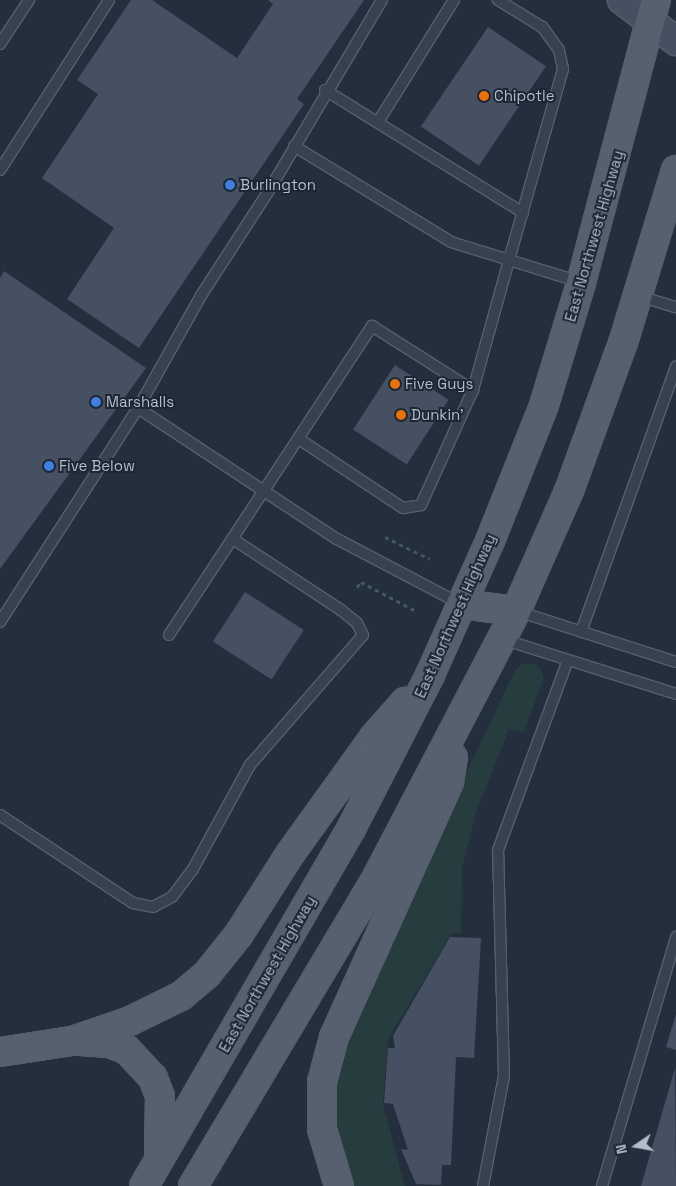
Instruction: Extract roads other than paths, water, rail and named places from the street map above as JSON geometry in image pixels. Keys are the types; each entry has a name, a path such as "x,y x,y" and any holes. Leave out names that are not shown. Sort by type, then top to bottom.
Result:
{"main road":[{"path":"622,0 654,11 676,41"},
{"name":"East Northwest Highway","path":"144,1186 352,827 430,674 461,604 544,405 582,283 654,11"},
{"path":"193,1186 377,877 516,611 569,491 639,296 676,170"},
{"path":"461,604 516,611"},
{"path":"461,604 501,639"},
{"path":"0,1052 72,1041 138,1017 181,996 207,974 240,934 290,854 374,737 430,674"},
{"path":"339,1186 322,1129 322,1082 348,1000 449,782 459,723"},
{"path":"72,1041 109,1043 142,1062 160,1096 159,1161"}],"lane":[{"path":"0,44 29,0"},
{"path":"0,170 109,0"},
{"path":"0,622 138,408 202,294 294,146 325,90 382,0"},
{"path":"378,122 454,0"},
{"path":"299,439 403,508 421,505 473,390 563,69 558,50 542,27 498,0"},
{"path":"325,90 523,213"},
{"path":"294,146 451,242 582,283"},
{"path":"639,296 676,307"},
{"path":"169,635 267,491 372,326 473,390"},
{"path":"581,632 676,366"},
{"path":"138,408 378,564 461,604"},
{"path":"0,815 133,903 153,907 172,897 193,869 250,765 363,635 357,623 341,610 233,539"},
{"path":"516,611 676,662"},
{"path":"501,639 567,662 676,694"},
{"path":"483,1186 504,1076 498,850 567,662"},
{"path":"602,1186 676,938"}],"place":[{"name":"Chipotle","path":"484,96"},
{"name":"Burlington","path":"230,185"},
{"name":"Five Guys","path":"395,384"},
{"name":"Marshalls","path":"96,402"},
{"name":"Dunkin'","path":"401,415"},
{"name":"Five Below","path":"49,466"}]}
